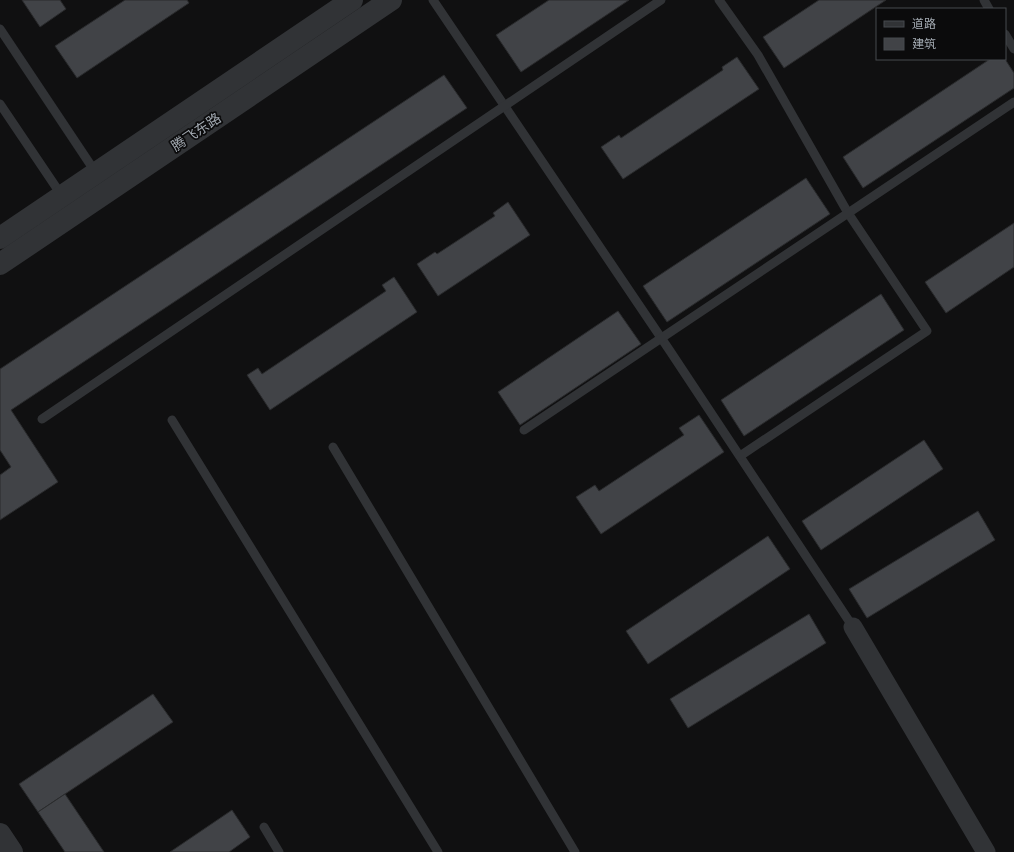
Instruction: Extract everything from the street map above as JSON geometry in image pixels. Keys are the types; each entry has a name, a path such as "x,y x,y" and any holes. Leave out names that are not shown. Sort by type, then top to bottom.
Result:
{"street":[{"name":"腾飞东路","path":"0,238 352,0"},
{"name":"腾飞东路","path":"0,264 391,0"},
{"path":"853,627 986,852"},
{"path":"0,834 12,852"}],"lane":[{"path":"433,0 661,338 853,627"},
{"path":"42,419 661,0"},
{"path":"719,0 758,55 848,213 927,331 740,456"},
{"path":"0,29 96,173"},
{"path":"1006,36 1014,49"},
{"path":"524,430 1014,102"},
{"path":"0,104 62,196"},
{"path":"172,420 438,852"},
{"path":"333,447 576,852"},
{"path":"264,827 279,852"}],"building":[{"path":"22,0 60,0 66,9 40,27"},
{"path":"125,0 187,0 189,3 77,78 55,46"},
{"path":"549,0 629,0 521,72 496,35"},
{"path":"819,0 886,0 784,68 763,37"},
{"path":"737,57 759,89 623,179 601,147 619,135 621,138 723,70 722,67"},
{"path":"988,60 1006,60 1014,73 1014,88 863,188 843,157"},
{"path":"444,75 467,108 11,410 58,482 0,520 0,475 11,467 0,450 0,369"},
{"path":"806,178 830,214 667,322 643,286"},
{"path":"508,202 530,235 438,296 417,264 435,252 437,254 495,216 493,213"},
{"path":"1014,223 1014,267 946,313 925,282"},
{"path":"394,277 417,312 270,410 247,375 258,368 262,374 386,291 382,285"},
{"path":"881,294 904,330 744,436 721,400"},
{"path":"618,311 641,344 520,425 498,392"},
{"path":"699,415 724,452 601,534 576,497 595,485 599,491 684,435 679,428"},
{"path":"924,440 943,469 821,550 802,521"},
{"path":"978,511 995,540 867,618 849,589"},
{"path":"768,536 790,569 648,664 626,631"},
{"path":"809,614 826,643 688,728 670,699"},
{"path":"153,694 173,722 38,812 19,784"},
{"path":"65,794 104,852 65,852 38,812"},
{"path":"232,810 250,837 229,852 170,852"}]}
